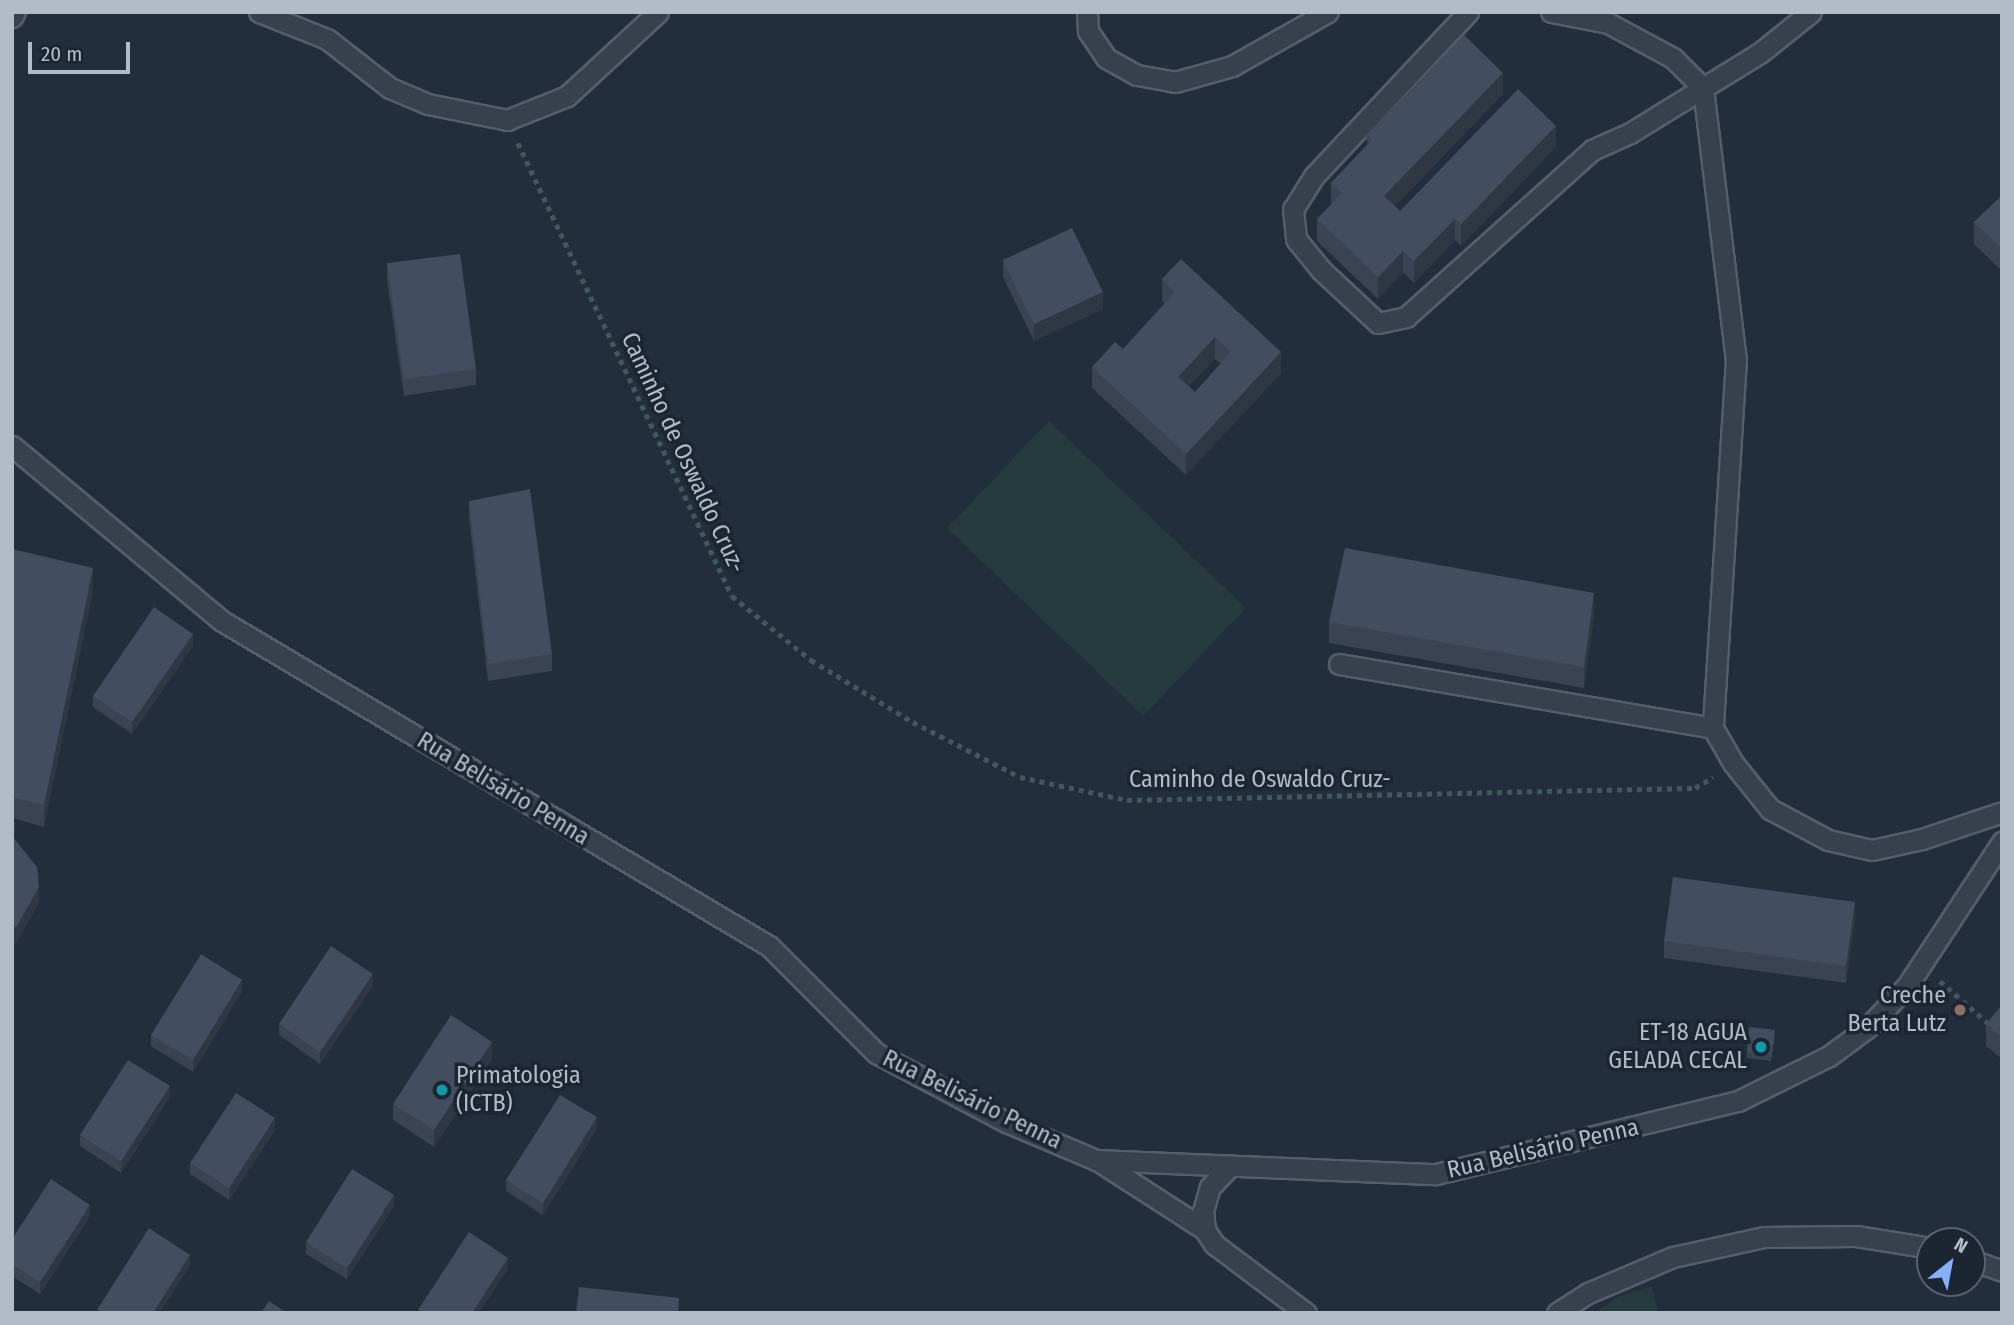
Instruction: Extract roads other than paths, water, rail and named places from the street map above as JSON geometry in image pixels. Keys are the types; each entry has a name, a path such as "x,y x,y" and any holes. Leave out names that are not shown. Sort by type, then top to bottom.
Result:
{"lane":[{"path":"259,12 327,39 390,88 428,104 507,120 567,96 658,12"},
{"path":"1087,12 1088,31 1106,58 1137,75 1175,82 1232,66 1328,12"},
{"path":"1468,12 1314,176 1293,209 1296,239 1320,269 1378,323 1406,317 1592,150 1630,133 1703,88 1811,12"},
{"path":"1551,12 1608,23 1673,58 1703,88 1736,359 1713,728 1734,763 1770,809 1828,840 1872,850 1922,839 2002,812"},
{"name":"Rua Belisário Penna","path":"12,446 222,621 769,946 876,1054 1006,1122 1096,1160 1436,1174 1738,1101 1829,1056 1867,1028 1908,986 2002,842"},
{"path":"1339,664 1713,728"},
{"path":"1096,1160 1205,1230 1214,1244 1306,1313"},
{"path":"1205,1230 1203,1211 1210,1187 1231,1165"},
{"path":"1557,1313 1588,1293 1673,1257 1764,1237 1856,1236 1916,1246"}],"place":[{"name":"Creche Berta Lutz","path":"1960,1010"},
{"name":"ET-18 AGUA GELADA CECAL","path":"1761,1047"},
{"name":"Primatologia (ICTB)","path":"442,1090"}]}
